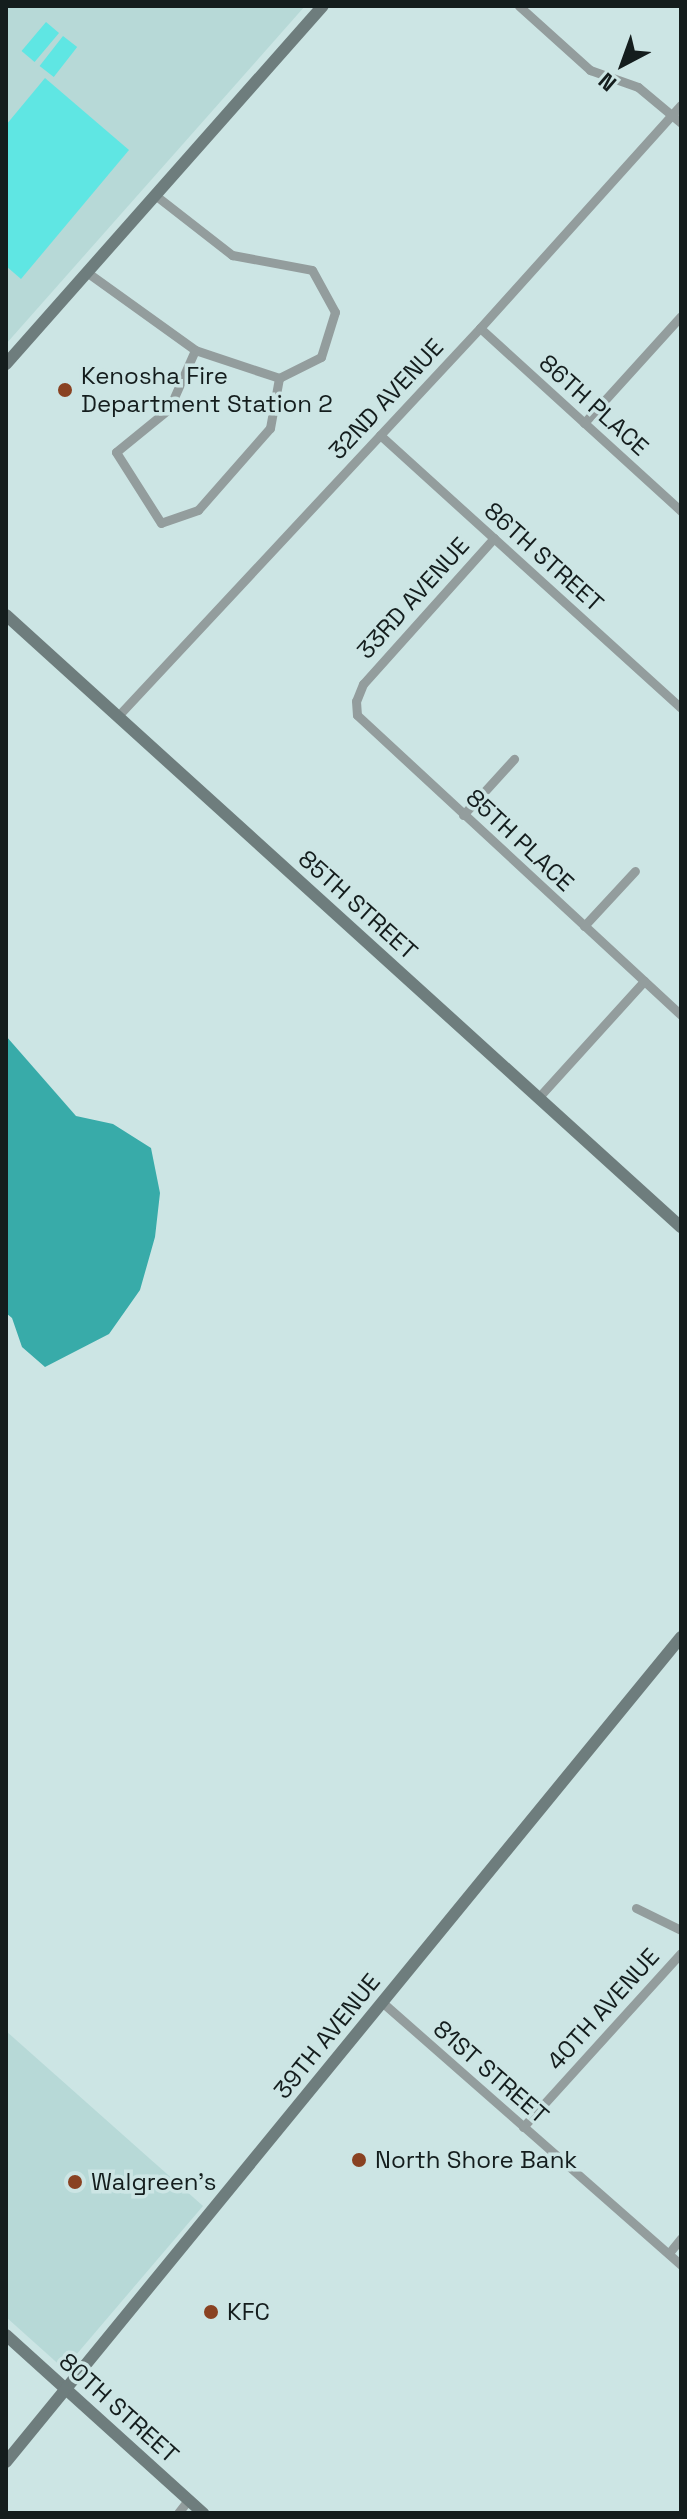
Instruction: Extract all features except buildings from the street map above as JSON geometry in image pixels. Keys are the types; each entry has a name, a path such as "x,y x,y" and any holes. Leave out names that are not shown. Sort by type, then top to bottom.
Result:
{"street":[{"path":"6,364 323,6"},
{"path":"519,6 590,70 638,87 681,123"},
{"name":"32ND AVENUE","path":"117,717 480,328 681,105"},
{"path":"88,273 195,350 279,378 321,357 335,312 312,270 232,255 155,195"},
{"path":"584,423 681,316"},
{"name":"86TH PLACE","path":"480,328 681,511"},
{"path":"195,350 169,409 116,452 161,523 198,510 270,428 279,378"},
{"name":"86TH STREET","path":"380,435 681,708"},
{"name":"33RD AVENUE","path":"363,684 494,538"},
{"name":"85TH STREET","path":"6,615 681,1227"},
{"name":"85TH PLACE","path":"363,684 356,701 357,715 681,1015"},
{"path":"463,815 514,759"},
{"path":"584,926 635,871"},
{"path":"538,1098 644,981"},
{"name":"39TH AVENUE","path":"6,2462 678,1646"},
{"path":"636,1908 681,1930"},
{"name":"40TH AVENUE","path":"523,2127 681,1953"},
{"name":"81ST STREET","path":"383,2003 681,2265"},
{"path":"669,2253 681,2238"},
{"name":"80TH STREET","path":"6,2335 203,2513"},
{"path":"178,2513 188,2500"}],"shaded area":[{"path":"6,6 305,6 6,344"},
{"path":"46,22 59,33 35,62 22,51"},
{"path":"63,36 77,47 54,77 40,66"},
{"path":"45,78 129,150 21,279 6,266 6,125"},
{"path":"6,1036 76,1116 113,1124 151,1148 160,1193 155,1237 140,1290 109,1334 45,1367 22,1347 12,1318 6,1313"},
{"path":"6,2031 203,2206 64,2369 6,2317"}],"place":[{"name":"Kenosha Fire Department Station 2","path":"65,390"},
{"name":"North Shore Bank","path":"359,2160"},
{"name":"Walgreen's","path":"75,2182"},
{"name":"KFC","path":"211,2312"}]}
